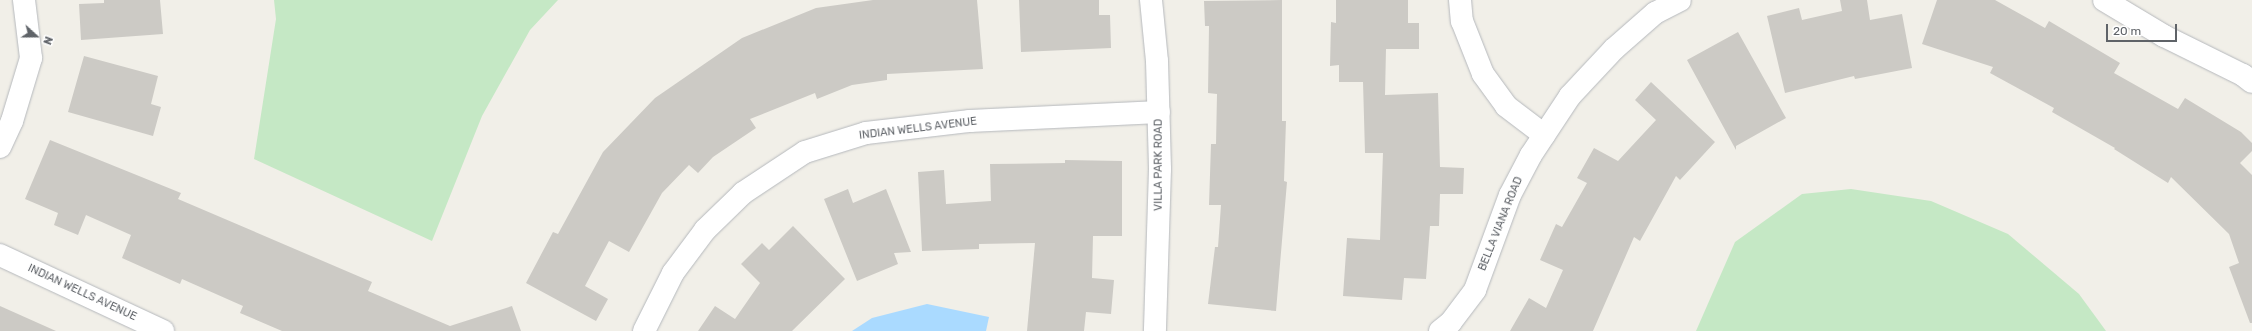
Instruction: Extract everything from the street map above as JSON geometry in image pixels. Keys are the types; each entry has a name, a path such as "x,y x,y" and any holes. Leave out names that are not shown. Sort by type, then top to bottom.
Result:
{"street":[{"path":"0,147 12,121 31,58 24,0"},
{"name":"VILLA PARK ROAD","path":"1151,0 1157,61 1159,112 1155,331"},
{"path":"1460,0 1462,21 1483,74 1506,106 1544,135"},
{"name":"BELLA VIANA ROAD","path":"1440,331 1451,322 1475,290 1510,195 1544,135 1570,96 1614,49 1655,13 1680,0"},
{"path":"2104,0 2164,36 2243,75 2252,82"},
{"name":"INDIAN WELLS AVENUE","path":"644,331 673,273 705,230 743,193 805,152 866,133 970,121 1159,112"},
{"name":"INDIAN WELLS AVENUE","path":"0,254 163,331"}],"green space":[{"path":"274,0 558,0 530,30 482,116 432,241 254,159 276,19"},
{"path":"1851,189 1931,201 2008,234 2079,294 2106,331 1696,331 1735,242 1802,194"}],"water":[{"path":"927,304 989,317 986,331 852,331 872,318"}],"building":[{"path":"104,0 160,0 163,34 81,40 79,4 104,3"},
{"path":"873,0 977,0 983,69 887,74 887,80 852,85 817,99 815,93 750,119 756,128 713,157 698,173 689,165 662,193 629,252 609,241 585,286 608,299 596,321 526,283 553,232 558,234 603,152 655,98 742,38 816,8"},
{"path":"1019,0 1099,0 1099,15 1110,15 1111,48 1021,52"},
{"path":"1282,0 1282,121 1286,121 1284,181 1287,182 1276,311 1208,304 1215,247 1218,247 1221,205 1209,205 1211,144 1216,144 1217,94 1208,93 1209,26 1205,26 1204,1"},
{"path":"1336,0 1408,0 1408,23 1419,23 1419,49 1386,49 1385,95 1438,93 1440,167 1464,168 1463,194 1440,194 1439,226 1430,226 1426,279 1404,278 1402,300 1343,296 1347,238 1380,240 1383,153 1365,153 1363,82 1339,82 1339,65 1330,66 1331,22 1336,23"},
{"path":"1840,0 1867,0 1870,20 1902,14 1912,68 1855,79 1854,76 1785,93 1767,16 1799,8 1802,20 1842,11"},
{"path":"1937,0 1995,0 2045,28 2049,21 2120,63 2114,73 2178,109 2185,98 2241,132 2252,143 2252,151 2240,163 2252,175 2252,323 2250,323 2229,267 2239,263 2229,234 2171,177 2168,183 2114,149 2115,148 2052,112 2054,108 1990,73 1993,67 1922,44"},
{"path":"1738,32 1786,118 1736,146 1736,150 1687,60"},
{"path":"84,56 158,76 151,104 161,107 153,136 68,112"},
{"path":"1651,82 1715,142 1680,180 1676,176 1640,241 1634,237 1593,331 1510,331 1529,298 1546,308 1563,270 1540,260 1556,224 1562,227 1587,183 1577,178 1594,148 1618,161 1656,120 1635,100"},
{"path":"50,140 181,193 178,199 372,282 368,291 450,326 512,306 521,331 282,331 240,313 243,306 182,279 180,284 122,258 131,235 86,215 78,235 54,225 58,213 25,199"},
{"path":"1065,160 1122,161 1122,236 1093,236 1092,278 1114,280 1111,314 1086,312 1084,331 1027,331 1035,243 979,244 979,249 922,251 918,172 944,170 946,204 991,201 990,164 1065,163"},
{"path":"848,189 853,203 886,189 911,252 894,253 898,264 857,281 824,199"},
{"path":"793,226 845,279 792,331 698,331 715,306 735,319 760,283 741,264 762,243 769,250"},
{"path":"0,306 56,331 0,331"}]}
